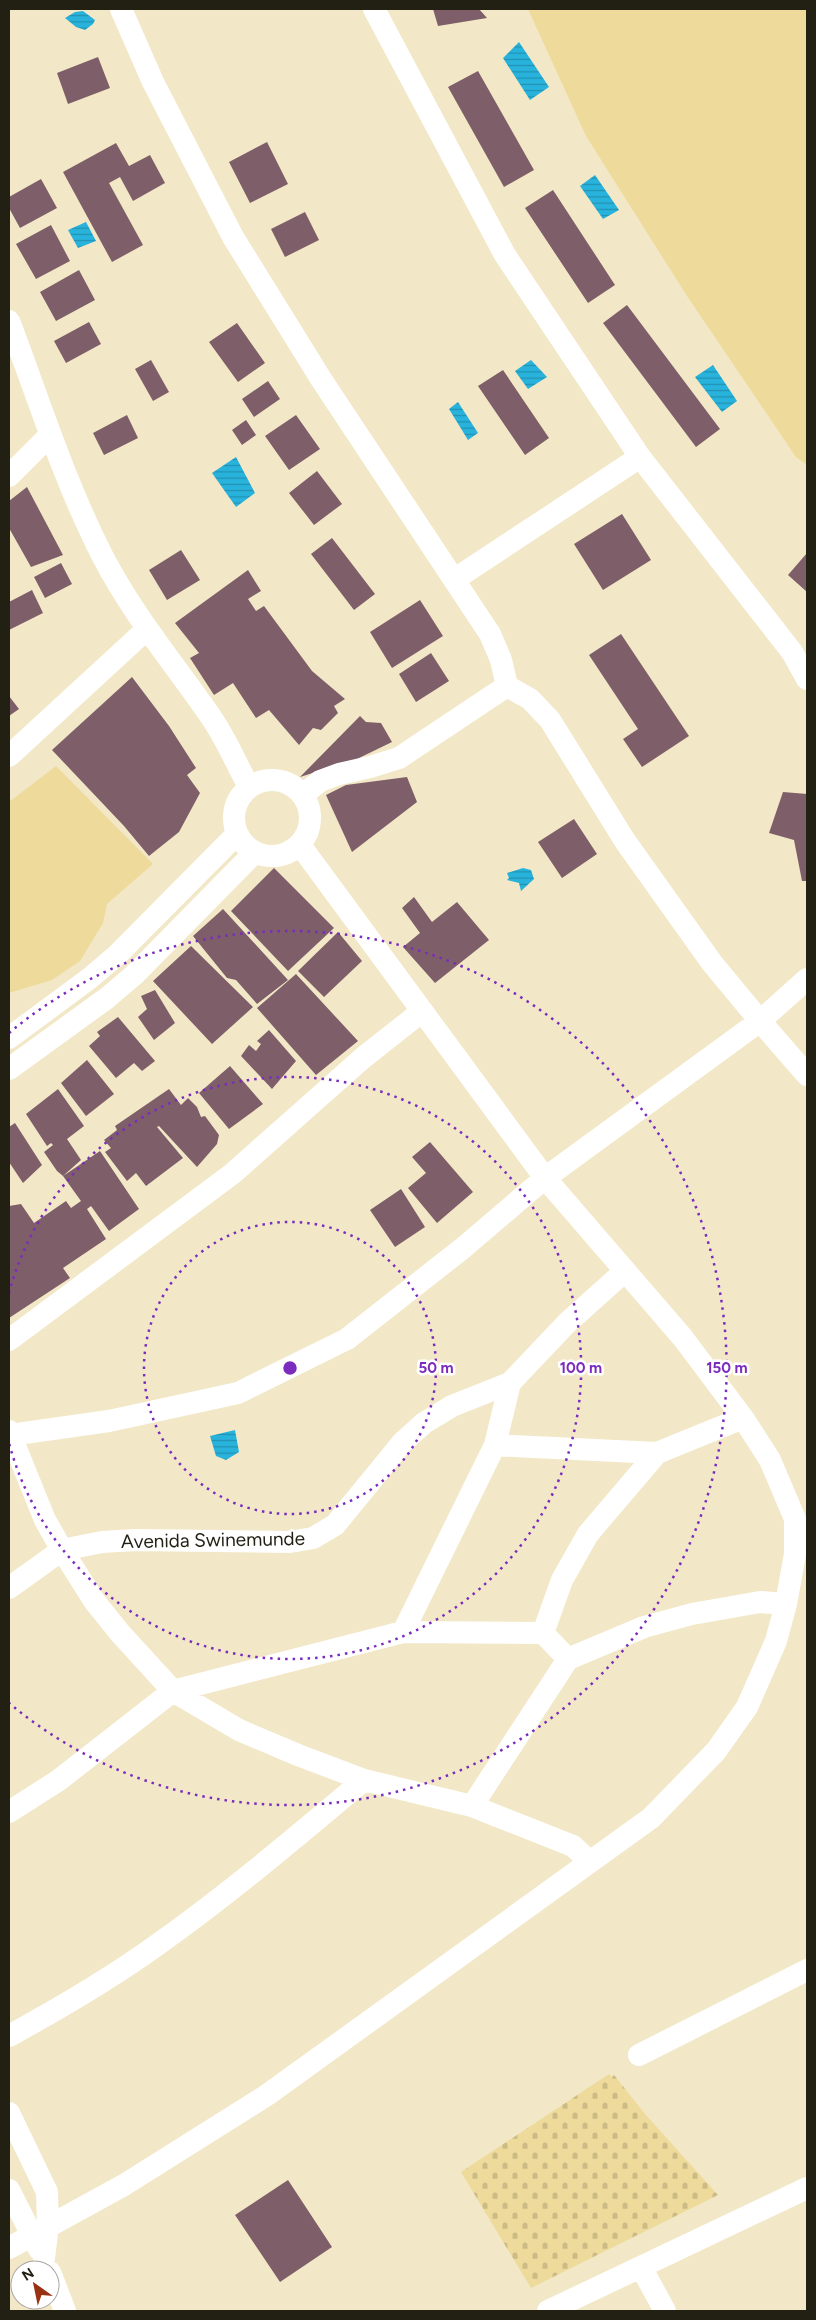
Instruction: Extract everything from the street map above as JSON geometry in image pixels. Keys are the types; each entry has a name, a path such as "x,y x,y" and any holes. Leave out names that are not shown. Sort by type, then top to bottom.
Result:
{"street":[{"path":"121,9 153,82 233,237 321,379 490,634 502,660 507,686 530,699 550,720 625,841 712,963 760,1022 807,1075"},
{"path":"374,9 505,255 640,457 799,656 807,679"},
{"path":"9,321 39,401 49,436 103,558 147,629 214,722 249,787"},
{"path":"9,476 49,436"},
{"path":"455,579 640,457"},
{"path":"9,756 147,629"},
{"path":"303,795 320,782 338,774 399,758 507,686"},
{"path":"278,780 292,785 303,795 309,807 311,820 308,833 300,845 286,854 270,857 254,853 244,846 236,835 233,818 237,800 249,787 263,781 278,780"},
{"path":"9,1038 90,978 117,955 236,835"},
{"path":"9,2248 124,2185 267,2095 651,1818 716,1751 747,1707 776,1641 786,1604 801,1518 770,1460 743,1418 683,1338 545,1178 421,1012 300,845"},
{"path":"9,1069 107,998 134,975 254,853"},
{"path":"590,1862 573,1846 472,1806 364,1780 239,1730 174,1691 108,1618 62,1550 45,1520 9,1433 109,1421 238,1393 347,1339 463,1248 545,1178 760,1022 807,979"},
{"path":"9,1340 232,1174 364,1057 421,1012"},
{"name":"Avenida Swinemunde","path":"9,1588 62,1550 102,1542 136,1540 290,1542 313,1538 335,1526 402,1443 424,1423 452,1406 510,1384 567,1323 625,1271"},
{"path":"402,1632 495,1445 510,1384"},
{"path":"495,1445 657,1453 743,1418"},
{"path":"543,1633 562,1580 588,1534 657,1453"},
{"path":"472,1806 568,1659 644,1627 692,1614 760,1602 786,1604"},
{"path":"9,1812 59,1780 174,1691 402,1632 543,1633 568,1659"},
{"path":"9,2036 74,2000 157,1946 238,1885 364,1780"},
{"path":"639,2055 807,1970"},
{"path":"9,2113 47,2192 40,2231 46,2260"},
{"path":"548,2311 807,2188"},
{"path":"9,2190 40,2231"},
{"path":"641,2268 665,2311"},
{"path":"60,2296 66,2311"}],"green space":[{"path":"528,9 807,9 807,465 796,457 687,296 586,136"},
{"path":"56,766 153,864 107,904 103,923 80,961 52,980 9,993 9,802"},
{"path":"609,2074 612,2077 614,2075 645,2114 718,2195 531,2288 461,2172"}],"water":[{"path":"83,11 95,20 85,30 76,27 65,18 75,12"},
{"path":"519,42 549,87 530,100 503,58"},
{"path":"595,175 619,210 603,219 580,186"},
{"path":"86,222 96,241 78,248 68,230"},
{"path":"531,360 547,377 528,389 515,371"},
{"path":"713,365 737,401 722,412 695,377"},
{"path":"458,402 478,433 468,440 449,409"},
{"path":"236,457 255,493 236,507 212,473"},
{"path":"523,868 531,870 534,879 521,891 519,883 507,880 509,878 507,873"},
{"path":"235,1430 239,1452 226,1460 216,1456 210,1436"}],"building":[{"path":"433,9 479,9 487,18 438,26"},
{"path":"98,57 110,88 68,104 57,73"},
{"path":"478,71 534,170 504,187 448,87"},
{"path":"267,142 288,184 250,203 229,162"},
{"path":"116,143 129,166 150,155 165,183 133,201 120,177 109,183 143,245 112,262 63,172"},
{"path":"41,179 57,208 20,228 9,208 9,197"},
{"path":"553,190 615,285 588,303 525,208"},
{"path":"305,212 319,240 285,257 271,229"},
{"path":"51,225 70,261 36,279 16,244"},
{"path":"79,270 95,300 56,321 40,292"},
{"path":"627,305 720,429 696,447 603,323"},
{"path":"89,322 101,344 66,363 54,341"},
{"path":"237,323 265,363 238,382 209,342"},
{"path":"151,360 169,392 153,401 135,369"},
{"path":"503,370 549,438 525,455 478,386"},
{"path":"268,381 280,399 254,417 242,399"},
{"path":"127,415 138,438 104,455 93,433"},
{"path":"296,415 320,449 289,470 265,436"},
{"path":"246,420 256,435 242,445 232,430"},
{"path":"317,471 342,504 314,525 289,493"},
{"path":"27,487 63,555 31,567 9,528 9,501"},
{"path":"622,514 651,560 603,590 574,544"},
{"path":"332,538 375,594 354,610 311,554"},
{"path":"181,550 200,580 167,600 149,570"},
{"path":"807,553 807,592 788,575"},
{"path":"61,563 72,584 45,598 34,577"},
{"path":"248,570 261,591 248,599 256,611 264,606 312,671 345,699 334,706 338,713 321,730 313,728 299,745 269,710 256,718 233,683 214,695 190,658 199,653 175,623"},
{"path":"32,590 43,613 9,630 9,602"},
{"path":"420,600 443,636 392,668 370,632"},
{"path":"621,634 689,736 642,767 623,739 638,729 589,655"},
{"path":"431,653 449,681 416,702 399,674"},
{"path":"132,677 169,726 196,768 187,775 200,793 179,832 149,856 124,826 52,750"},
{"path":"9,696 19,709 9,716"},
{"path":"360,716 366,722 381,723 392,742 357,759 300,777"},
{"path":"407,777 417,802 352,852 326,795 346,785"},
{"path":"783,792 807,794 807,881 802,881 794,840 769,833"},
{"path":"574,819 597,854 562,878 538,842"},
{"path":"274,868 334,928 288,971 231,911"},
{"path":"414,897 432,922 457,902 489,940 435,983 403,947 420,933 402,908"},
{"path":"223,909 288,980 257,1004 236,980 227,978 193,936"},
{"path":"338,932 362,961 324,997 298,971"},
{"path":"191,946 253,1007 212,1044 153,981"},
{"path":"296,974 358,1041 316,1075 257,1008"},
{"path":"155,990 175,1023 154,1040 138,1017 147,1009 141,996"},
{"path":"118,1017 155,1061 142,1071 134,1063 116,1078 89,1046 100,1036 97,1032"},
{"path":"269,1030 296,1061 272,1089 241,1056 249,1045 256,1051 261,1044 257,1041"},
{"path":"87,1060 114,1094 86,1116 61,1083"},
{"path":"230,1066 263,1104 229,1129 199,1093"},
{"path":"58,1089 84,1126 67,1139 81,1160 63,1176 57,1171 44,1152 53,1145 51,1143 47,1146 26,1114"},
{"path":"169,1089 181,1105 188,1098 197,1107 201,1117 205,1116 219,1135 217,1144 197,1167 159,1126 157,1127 183,1158 146,1186 136,1173 127,1181 105,1152 111,1148 104,1140 117,1130 115,1126"},
{"path":"15,1123 42,1165 23,1183 9,1162 9,1127"},
{"path":"430,1142 473,1192 437,1223 408,1188 426,1173 412,1157"},
{"path":"100,1151 139,1209 109,1231 91,1206 87,1209 106,1239 63,1268 70,1278 9,1318 9,1206 21,1204 34,1223 66,1201 71,1208 81,1201 63,1176"},
{"path":"401,1189 425,1227 395,1247 370,1210"},
{"path":"288,2180 332,2247 280,2282 235,2215"}]}
